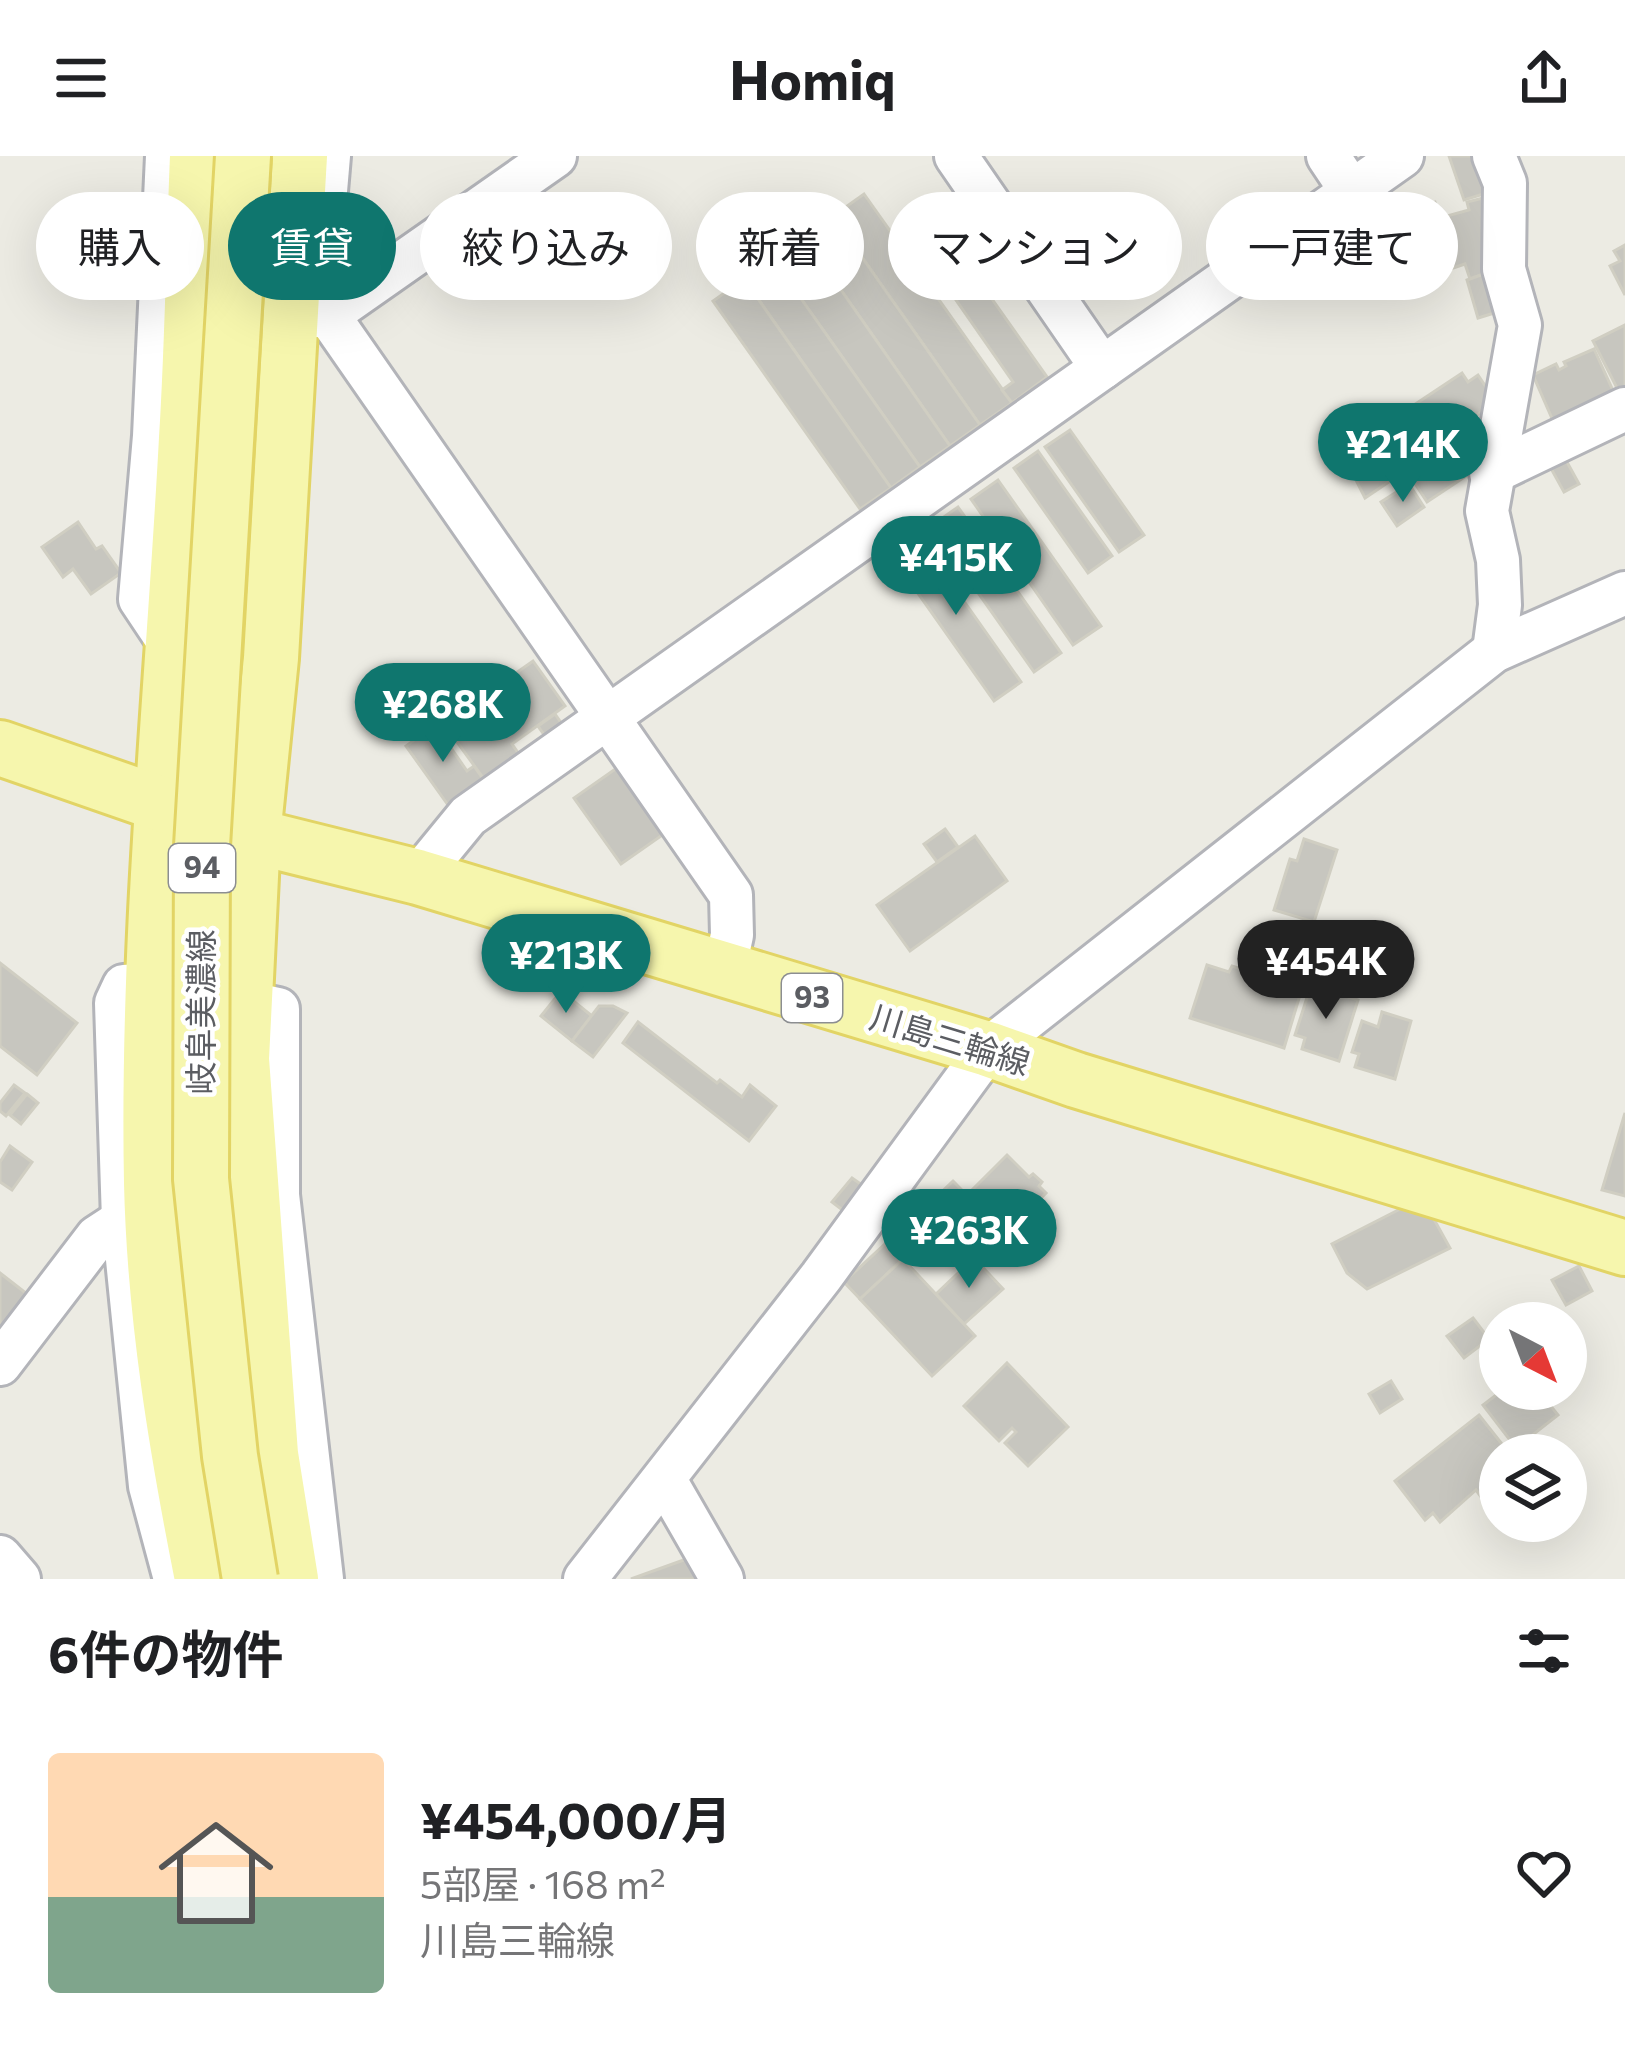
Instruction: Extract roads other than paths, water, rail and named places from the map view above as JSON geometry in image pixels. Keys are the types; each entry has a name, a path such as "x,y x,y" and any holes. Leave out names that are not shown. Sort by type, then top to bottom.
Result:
{"main road":[{"name":"94","path":"196,156 156,985 137,1201 157,1279 178,1459 202,1579"},
{"name":"岐阜美濃線","path":"242,156 202,846 201,1179 230,1456 250,1579"},
{"name":"94","path":"290,1579 272,1454 242,1059 300,156"},
{"name":"川島三輪線","path":"0,748 253,836 418,877 1625,1248"}],"street":[{"path":"167,156 154,436 140,598 172,647"},
{"path":"271,658 297,633 322,316 329,156"},
{"path":"322,316 555,156"},
{"path":"956,156 1102,368"},
{"path":"1328,156 1352,192 1402,156"},
{"path":"1494,156 1505,183 1504,269 1520,325 1487,511 1498,560 1500,605 1494,651"},
{"path":"418,877 468,816 1206,295"},
{"path":"322,316 731,895 731,935 724,972"},
{"path":"1491,472 1625,409"},
{"path":"585,1579 821,1277 988,1049 1494,651 1625,593"},
{"path":"244,1002 278,1009 278,1195 322,1579"},
{"path":"0,1364 97,1237 137,1201"},
{"path":"137,1201 150,1486 175,1579"},
{"path":"665,1480 722,1579"},
{"path":"0,1557 20,1579"}]}
